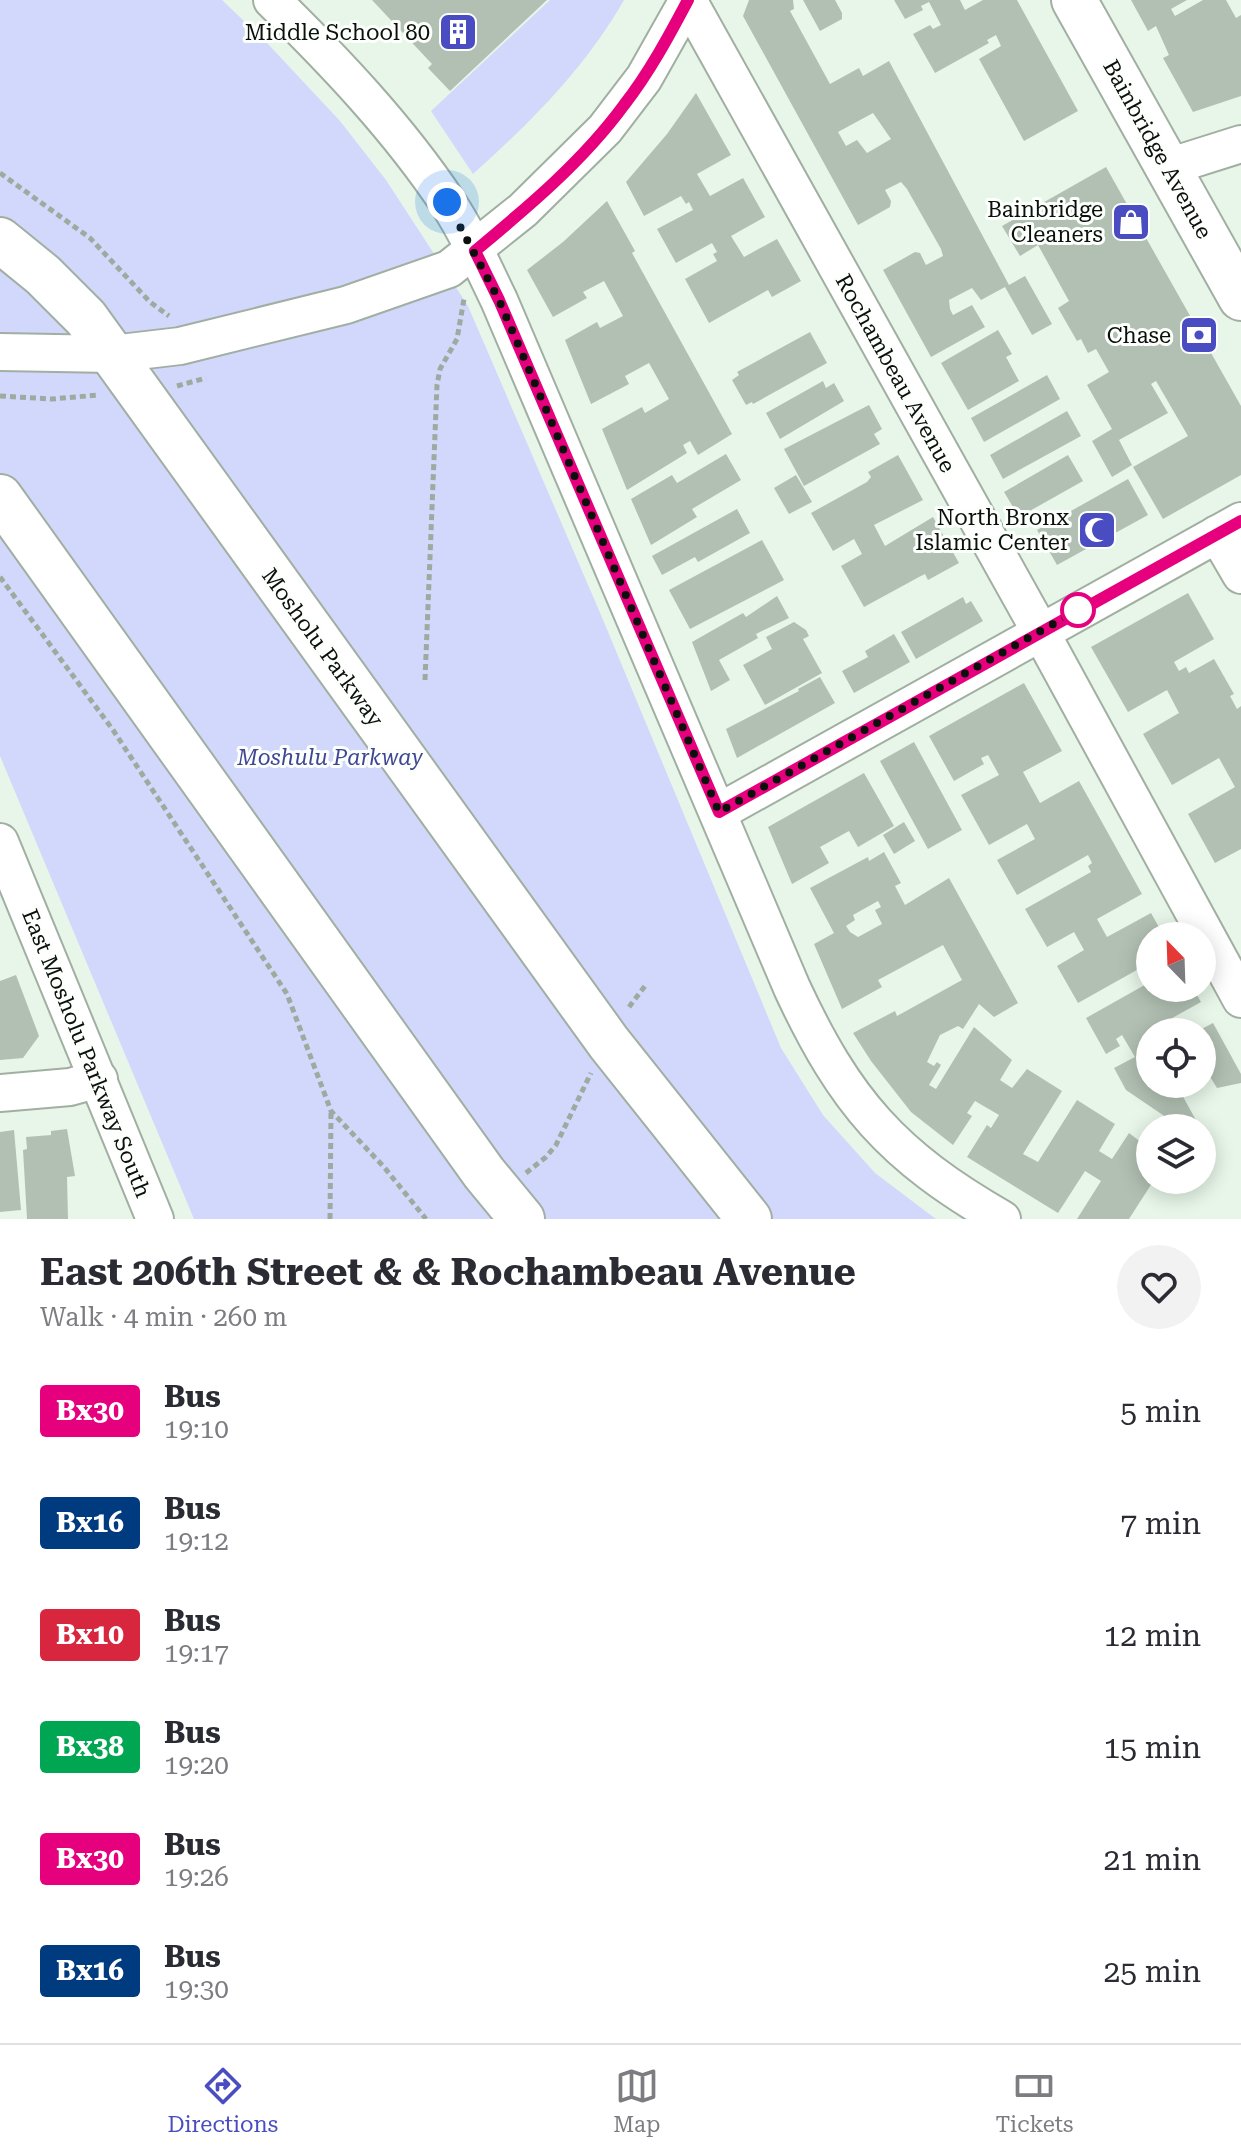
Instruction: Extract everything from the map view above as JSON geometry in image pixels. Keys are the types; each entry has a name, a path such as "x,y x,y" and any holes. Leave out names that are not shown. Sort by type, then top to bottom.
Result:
{"main road":[{"name":"Bainbridge Avenue","path":"1074,0 1241,298"},
{"name":"Mosholu Parkway","path":"0,240 17,252 86,318 108,374 616,1053 749,1219"},
{"path":"0,497 476,1162 521,1199"}],"street":[{"path":"272,0 338,67 404,145 447,202 475,251 499,300 819,1043 852,1095 885,1136 911,1159 1002,1219"},
{"path":"0,352 108,374 180,346 346,305 449,269 475,251 557,179 605,129 644,78 688,0"},
{"name":"Rochambeau Avenue","path":"688,0 1241,999"},
{"path":"1168,167 1241,144"},
{"path":"719,812 1229,528 1241,575"},
{"name":"East Mosholu Parkway South","path":"0,842 155,1219"},
{"path":"0,1093 70,1087 99,1079"}],"path":[{"path":"0,173 90,238 150,302 170,317"},
{"path":"425,680 437,385 440,369 457,339 464,297"},
{"path":"0,396 52,399 108,374"},
{"path":"192,381 206,378"},
{"path":"0,577 113,730 287,994 331,1111 330,1219"},
{"path":"629,1007 645,986"},
{"path":"521,1199 556,1145 595,1067"},
{"path":"331,1111 384,1167 426,1219"}],"green space":[{"name":"Moshulu Parkway","path":"0,0 222,0 340,121 386,180 468,306 601,615 781,1048 823,1115 875,1173 936,1219 194,1219 0,756"},
{"path":"550,0 624,0 592,49 556,93 473,174 431,111"}],"building":[{"name":"Middle School 80","path":"372,0 547,0 450,91 428,68 432,64"},
{"path":"749,0 793,0 794,9 790,11 830,84 859,68 863,76 889,61 1009,285 1025,276 1052,324 1032,335 1005,287 981,300 972,288 949,300 950,309 953,315 972,305 985,327 931,357 883,270 915,252 920,253 926,265 943,256 941,249 901,182 885,190 891,201 890,207 858,225 743,16","holes":["873,113 891,139 867,153 857,140 846,146 838,132"]},
{"path":"803,0 835,0 842,19 820,31"},
{"path":"894,0 960,0 965,10 983,0 1017,0 1078,111 1024,141 979,59 1001,46 996,35 987,40 989,43 935,73 913,34 930,25 933,29 941,25 929,2 921,6 923,10 905,19"},
{"path":"1131,0 1187,0 1171,9 1175,16 1203,0 1226,0 1236,18 1241,15 1241,96 1193,112 1163,58 1169,55 1156,26 1148,31"},
{"path":"696,93 731,155 697,174 710,196 743,178 765,217 731,236 744,257 777,239 801,281 772,297 768,290 709,323 685,279 717,261 713,254 717,252 712,243 676,263 657,229 693,210 689,202 686,204 681,196 644,216 626,182 667,134"},
{"path":"1106,167 1241,406 1241,475 1163,519 1133,467 1188,436 1156,381 1151,384 1168,413 1119,440 1132,465 1112,477 1092,441 1112,429 1087,385 1109,372 1096,349 1088,353 1081,339 1077,341 1058,308 1069,301 1038,245 1020,256 1002,226"},
{"path":"607,201 635,251 632,253 732,434 698,455 690,441 683,445 687,453 627,490 602,429 642,407 645,413 669,399 649,363 625,376 629,384 591,404 565,340 597,322 600,328 623,316 604,281 583,292 587,298 553,317 527,270"},
{"path":"998,330 1012,354 1006,357 1019,381 968,410 941,363"},
{"path":"810,332 827,363 746,405 732,380 739,375 737,372"},
{"path":"1047,375 1060,399 984,442 971,418"},
{"path":"823,381 826,388 834,383 844,401 780,439 766,413"},
{"path":"869,405 882,429 874,434 880,444 804,486 784,449"},
{"path":"1067,411 1081,436 1003,479 990,455"},
{"path":"726,454 741,480 692,509 697,517 651,545 631,499 672,475 677,483"},
{"path":"898,455 923,500 874,525 885,546 933,517 959,563 928,580 925,574 864,607 841,566 862,554 854,539 833,551 811,513 867,482 871,477 868,472"},
{"path":"1068,455 1083,481 1019,517 1004,492"},
{"path":"796,475 812,502 789,514 774,488"},
{"path":"1128,479 1148,515 1057,565 1037,530"},
{"path":"737,509 750,533 698,562 695,557 662,575 652,556"},
{"path":"762,540 784,580 690,629 669,590"},
{"path":"1188,593 1214,639 1174,662 1179,671 1186,667 1189,673 1214,659 1234,694 1230,696 1237,709 1241,706 1241,849 1215,863 1188,814 1235,787 1219,758 1172,785 1143,734 1179,713 1167,690 1128,712 1091,647"},
{"path":"777,596 789,618 756,634 758,638 719,660 730,680 711,691 692,642 743,613 746,617"},
{"path":"963,597 966,604 971,601 983,621 916,659 901,632"},
{"path":"794,622 806,630 809,636 803,639 822,673 765,705 743,665 772,649 766,637"},
{"path":"894,634 910,662 854,693 842,671 868,657 865,651"},
{"path":"820,677 835,703 737,758 726,729"},
{"path":"1024,683 1062,751 1023,772 1040,803 1079,781 1142,894 1097,919 1107,937 1151,913 1156,922 1136,922 1136,970 1078,1003 1057,966 1084,950 1074,932 1047,947 1025,909 1091,872 1088,866 1092,863 1088,855 1017,895 997,860 1035,839 1027,824 989,845 961,795 999,775 988,755 981,758 984,764 954,781 929,736"},
{"path":"914,742 962,830 928,849 880,761"},
{"path":"864,773 894,826 858,847 849,831 820,847 829,863 792,884 768,827"},
{"path":"904,822 915,841 894,854 883,835"},
{"path":"884,852 901,883 895,886 905,905 949,878 1018,1003 994,1017 979,1004 963,1029 958,1026 940,1035 927,1062 934,1066 937,1062 941,1065 929,1085 936,1089 974,1027 1012,1060 1000,1080 1012,1088 1027,1069 1062,1091 1023,1154 1038,1162 1077,1100 1115,1124 1099,1151 1112,1159 1129,1133 1136,1138 1136,1194 1145,1194 1129,1219 1077,1219 1101,1181 1085,1171 1058,1213 967,1157 987,1125 991,1128 999,1115 975,1101 967,1113 972,1116 953,1145 911,1112 871,1061 853,1033 895,1011 897,1016 962,980 943,945 878,980 882,987 842,1009 814,944 834,933 810,888 868,857 869,861","holes":["878,901 881,907 875,910 882,924 858,937 850,932 846,926 855,920 853,915"]},
{"path":"16,975 39,1036 23,1058 0,1060 0,981"},
{"path":"1136,990 1136,1002 1201,1002 1172,1018 1136,1018 1136,1097 1126,1090 1114,1068 1135,1057 1122,1035 1116,1039 1120,1046 1106,1054 1086,1018"},
{"path":"1216,1028 1241,1074 1241,1083 1217,1088"},
{"path":"1138,1098 1184,1098 1193,1114 1161,1114"},
{"path":"67,1129 75,1176 67,1177 68,1219 27,1219 23,1150 27,1149 26,1137 51,1135 51,1131"},
{"path":"14,1130 21,1210 0,1212 0,1132"}],"bus line":[{"name":"Bx30","path":"688,0 644,78 605,129 557,179 475,251 499,300 719,812 1241,521"}],"place":[{"name":"Middle School 80","path":"458,32"},
{"name":"Bainbridge Cleaners","path":"1131,222"},
{"name":"Chase","path":"1199,335"},
{"name":"North Bronx Islamic Center","path":"1097,530"}],"route":[{"path":"447,202 499,300 719,812 1078,610"}]}
